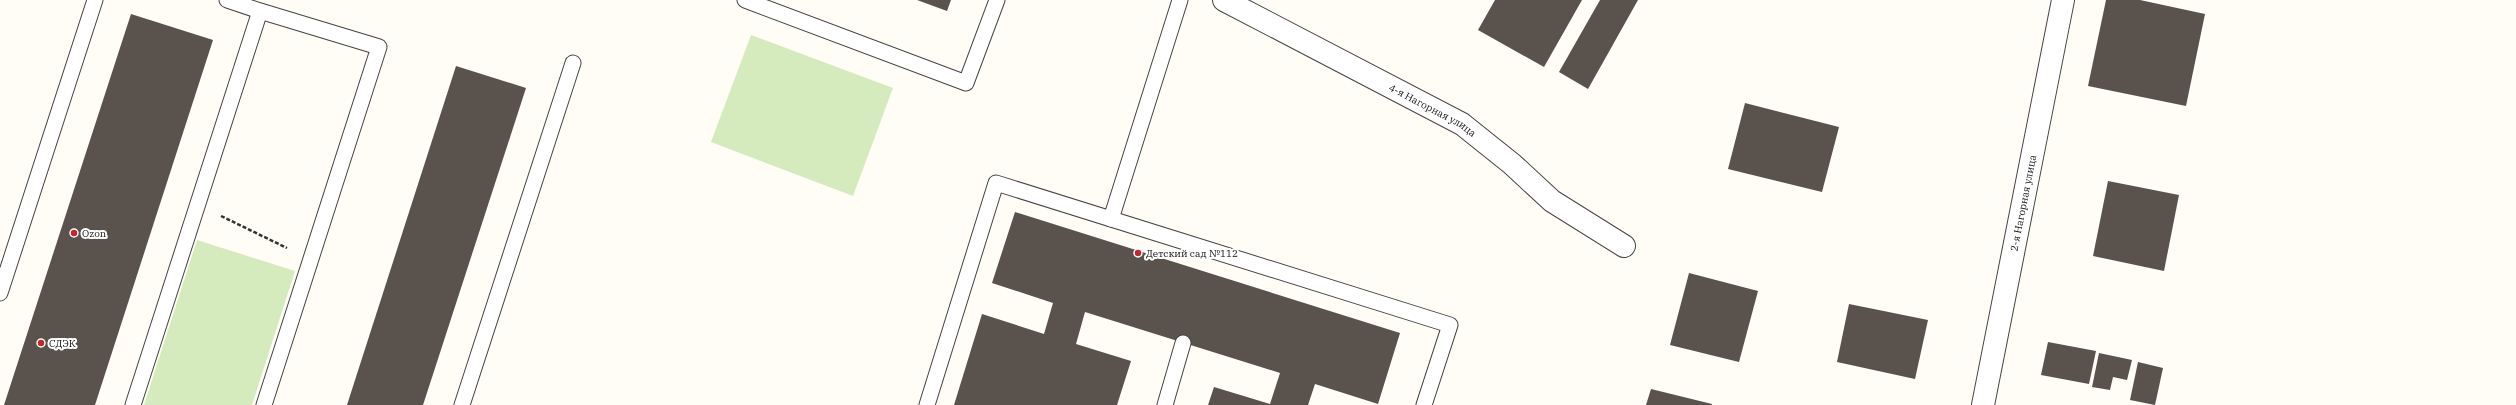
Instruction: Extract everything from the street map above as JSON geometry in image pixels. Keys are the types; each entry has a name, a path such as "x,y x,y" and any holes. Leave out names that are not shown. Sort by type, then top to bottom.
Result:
{"street":[{"name":"4-я Нагорная улица","path":"1224,0 1462,124 1512,164 1552,201 1624,246"},
{"name":"2-я Нагорная улица","path":"1983,405 2063,0"}],"lane":[{"path":"0,293 94,0"},
{"path":"227,0 379,47 264,405"},
{"path":"745,0 966,83 998,0"},
{"path":"1111,219 1180,0"},
{"path":"133,405 260,11"},
{"path":"462,405 572,63"},
{"path":"926,405 996,183 1450,325 1424,405"},
{"path":"1165,405 1183,343"}],"path":[{"path":"198,205 311,259"}],"green space":[{"path":"751,35 893,88 853,196 711,142"},
{"path":"197,240 295,271 252,405 144,405"}],"building":[{"path":"917,0 951,0 947,11"},
{"path":"1495,0 1582,0 1544,67 1478,30"},
{"path":"1600,0 1638,0 1588,89 1559,72"},
{"path":"2106,0 2140,0 2205,14 2186,106 2088,86"},
{"path":"131,14 213,40 95,405 4,405"},
{"path":"456,66 526,88 423,405 347,405"},
{"path":"1745,103 1839,127 1822,192 1728,169"},
{"path":"2108,181 2179,195 2164,271 2093,256"},
{"path":"1015,212 1400,333 1378,404 1315,384 1308,405 1208,405 1214,387 1270,404 1280,373 1085,312 1076,344 1131,361 1117,405 954,405 982,314 1044,334 1053,303 992,283"},
{"path":"1689,273 1758,291 1739,362 1670,345"},
{"path":"1849,304 1928,320 1915,379 1837,362"},
{"path":"2048,342 2096,351 2089,384 2041,375"},
{"path":"2099,353 2132,360 2127,380 2113,377 2110,390 2092,387"},
{"path":"2138,362 2163,368 2155,405 2130,400"},
{"path":"1651,389 1712,404 1712,405 1646,405"}],"place":[{"name":"Ozon","path":"74,233"},
{"name":"Детский сад №112","path":"1138,253"},
{"name":"СДЭК","path":"41,343"}]}
